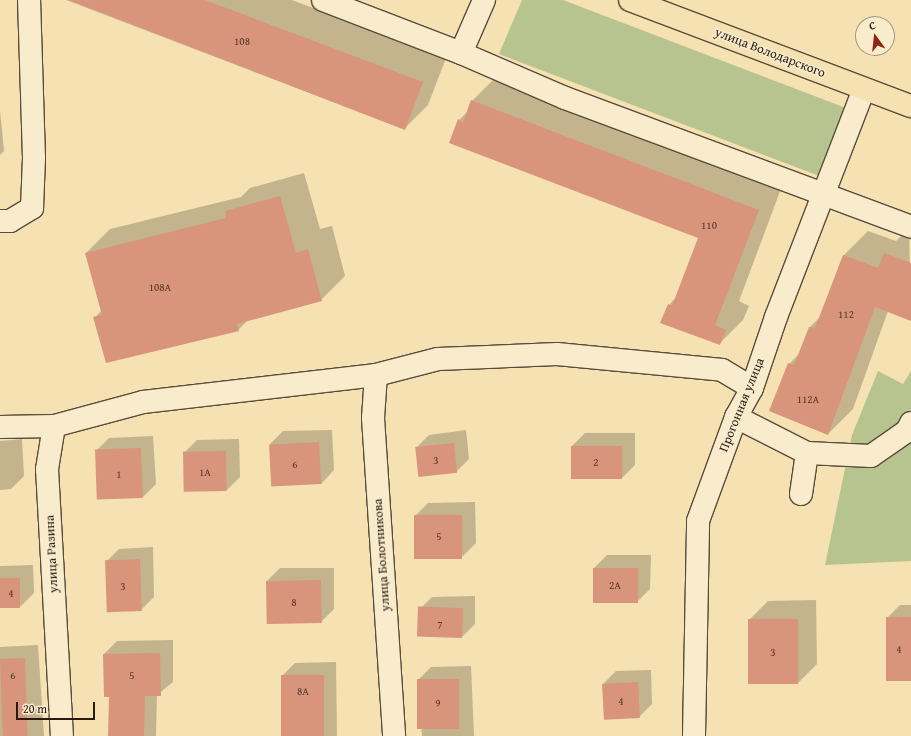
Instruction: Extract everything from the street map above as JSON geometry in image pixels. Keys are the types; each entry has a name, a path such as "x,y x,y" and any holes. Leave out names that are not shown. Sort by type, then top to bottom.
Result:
{"main road":[{"name":"улица Володарского","path":"630,0 911,106"}],"street":[{"path":"0,222 10,221 32,208 34,158 28,0"},
{"path":"323,0 461,53 565,98 911,227"},
{"path":"461,53 484,0"},
{"name":"Прогонная улица","path":"694,736 698,521 736,417 752,388 776,317 825,195 864,89"},
{"path":"0,427 54,426 143,402 376,375 438,359 557,354 722,370 752,388"},
{"name":"улица Болотникова","path":"376,375 373,418 394,736"},
{"path":"736,417 807,453 871,456 907,431 911,423"},
{"name":"улица Разина","path":"54,426 47,469 62,736"},
{"path":"801,494 807,453"}],"green space":[{"path":"522,0 563,0 846,108 822,177 499,54"},
{"path":"878,371 903,384 911,371 911,561 825,565 852,435"}],"building":[{"path":"69,0 205,0 423,82 405,130"},
{"path":"471,100 759,210 715,325 726,330 720,345 660,323 668,304 672,306 698,238 449,143 458,119 463,122"},
{"path":"280,196 296,253 308,249 322,301 237,324 239,331 106,363 93,317 102,315 85,253 226,218 225,211"},
{"path":"884,253 911,263 911,321 875,307 828,435 769,411 788,363 794,365 809,327 815,328 843,255 878,268"},
{"path":"319,442 321,484 271,487 269,445"},
{"path":"454,443 457,473 418,477 415,447"},
{"path":"571,446 622,446 622,479 571,479"},
{"path":"141,448 143,498 97,500 95,450"},
{"path":"226,451 227,491 184,492 183,452"},
{"path":"414,515 462,515 462,559 414,559"},
{"path":"140,559 142,611 107,612 105,560"},
{"path":"593,568 638,568 638,603 593,603"},
{"path":"0,578 20,578 20,608 0,608"},
{"path":"321,580 322,623 267,624 266,581"},
{"path":"418,606 463,608 462,638 417,636"},
{"path":"886,617 911,617 911,681 886,681"},
{"path":"748,619 798,619 798,684 748,684"},
{"path":"160,653 161,696 145,696 144,736 108,736 109,697 104,697 103,654"},
{"path":"25,658 28,736 3,736 0,659"},
{"path":"281,675 324,675 324,736 281,736"},
{"path":"417,679 459,679 459,729 417,729"},
{"path":"638,682 640,718 604,720 602,684"}]}
